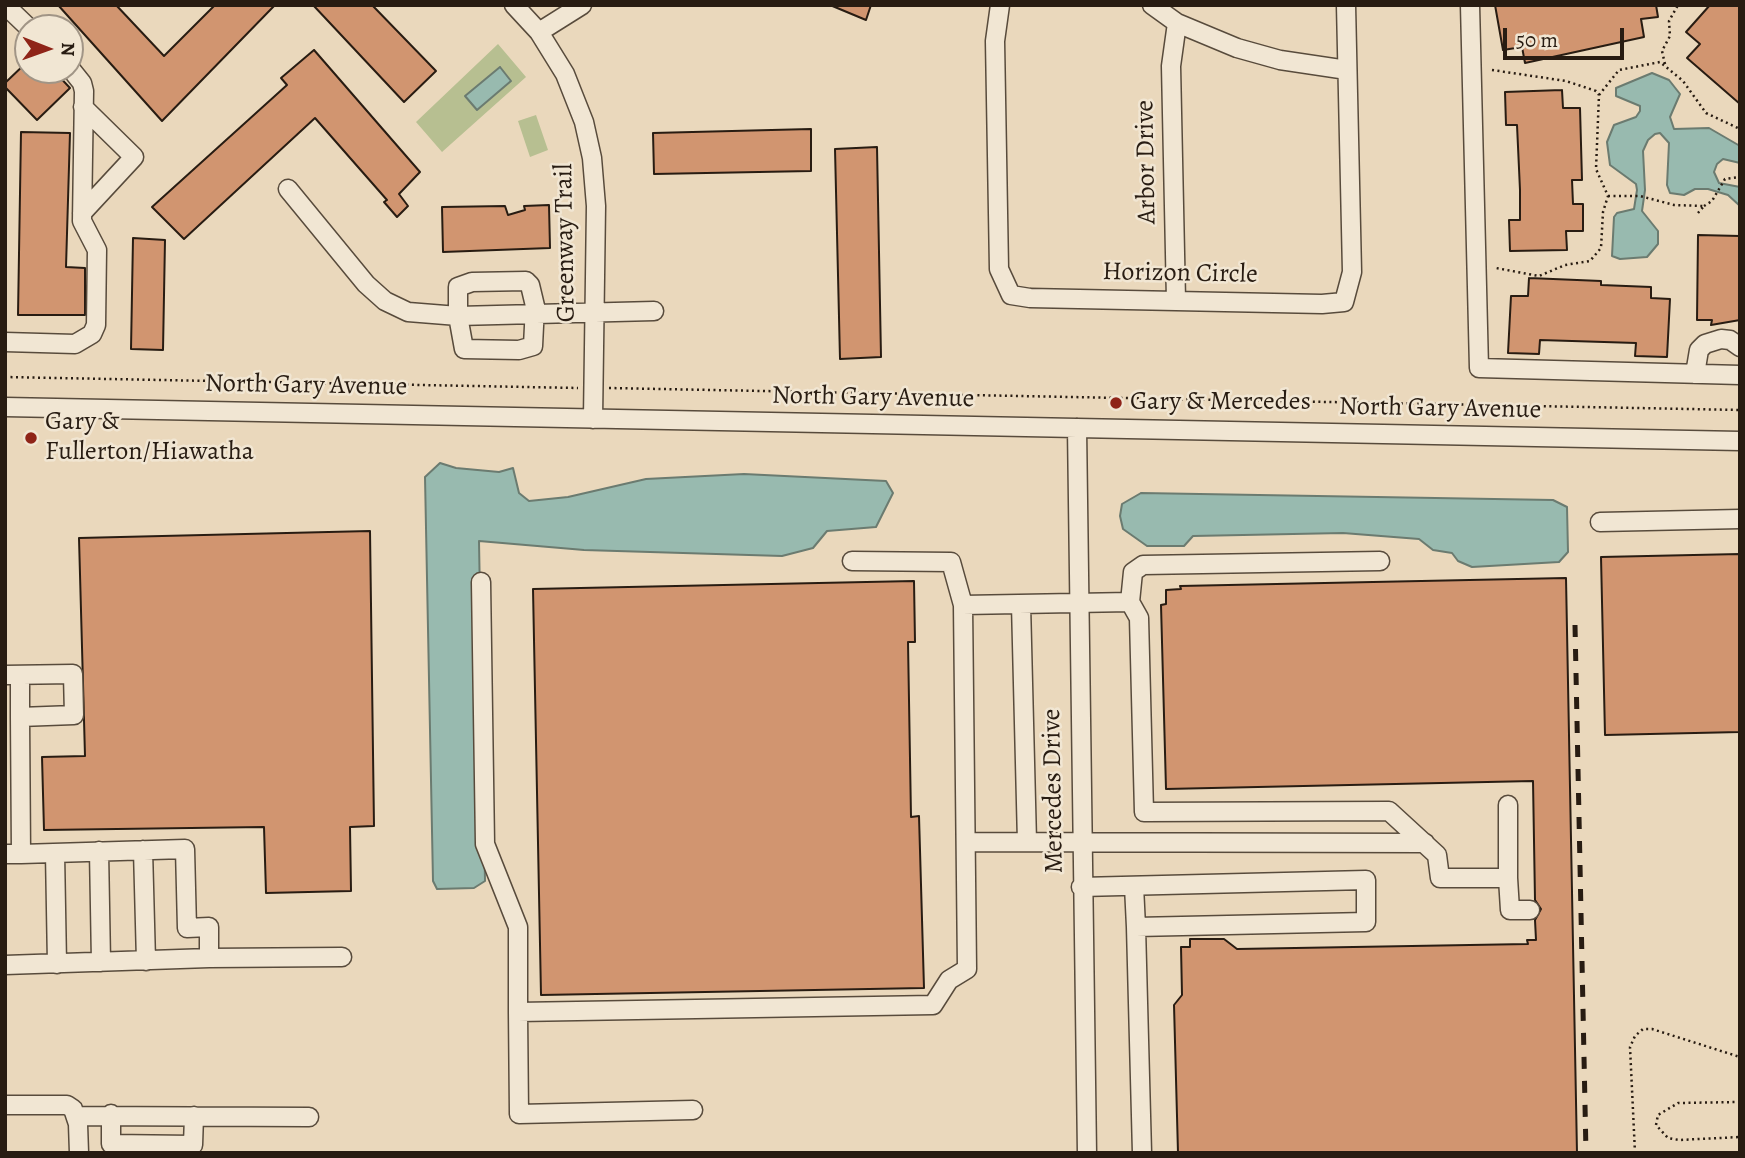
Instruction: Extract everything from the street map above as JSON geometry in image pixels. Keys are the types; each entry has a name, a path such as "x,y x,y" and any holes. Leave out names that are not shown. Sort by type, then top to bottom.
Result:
{"street":[{"name":"Greenway Trail","path":"514,5 540,32 577,100 592,158 596,205 593,419"},
{"path":"540,32 582,5"},
{"name":"Horizon Circle","path":"1000,5 995,41 999,268 1011,295 1030,298 1344,302 1352,272 1346,5"},
{"path":"1152,5 1177,23 1221,43 1280,60 1347,70"},
{"path":"1470,5 1479,368 1740,375"},
{"name":"Arbor Drive","path":"1176,300 1171,66 1177,23"},
{"path":"5,342 75,344 92,334 97,317 97,250 85,230 82,213 82,84"},
{"path":"82,213 134,158 83,107"},
{"path":"288,188 366,284 385,301 408,312 458,316 594,310 654,311"},
{"path":"526,281 530,285 535,313 536,341 533,346 519,350 467,352 461,345 456,292 463,284 472,282 526,281"},
{"path":"1695,374 1699,350 1705,344 1721,339 1730,340 1740,347"},
{"name":"North Gary Avenue","path":"5,407 1740,441"},
{"name":"Mercedes Drive","path":"1077,428 1080,842 1087,1153"},
{"path":"1600,522 1740,519"},
{"path":"518,1012 933,1005 949,980 967,968 963,605 951,562 852,561"},
{"path":"1380,561 1143,565 1133,572 1130,602 1139,618 1143,812 1389,811 1437,855 1440,878 1508,878"},
{"path":"481,582 485,844 518,927 519,1114 693,1110"},
{"path":"963,605 1130,602"},
{"path":"1021,604 1027,842"},
{"path":"20,717 74,715 73,674 13,675 20,717 13,854 185,849 187,928 209,927 209,958"},
{"path":"1508,805 1510,910 1530,910"},
{"path":"966,842 1425,843"},
{"path":"143,850 146,961"},
{"path":"99,851 101,962"},
{"path":"55,853 57,964"},
{"path":"1081,887 1366,880 1366,922 1136,927"},
{"path":"1134,886 1142,1153"},
{"path":"5,965 209,958 342,957"},
{"path":"5,1105 67,1105 77,1116 79,1153"},
{"path":"77,1116 111,1114 309,1117"},
{"path":"111,1114 111,1144 193,1145 194,1116"}],"path":[{"path":"1678,5 1669,21 1670,36 1662,51 1665,64 1686,84 1706,113 1740,129"},
{"path":"1496,268 1539,276 1565,265 1590,261 1601,248 1603,212 1608,196 1595,169 1599,95 1619,71 1651,62 1665,64"},
{"path":"1492,70 1566,81 1592,89 1599,95"},
{"path":"1698,213 1717,194 1729,176 1740,177"},
{"path":"1608,196 1637,196 1674,205 1704,206"},
{"path":"5,377 574,388"},
{"path":"621,389 1740,410"},
{"path":"1635,1153 1630,1047 1635,1036 1643,1029 1653,1029 1740,1057"},
{"path":"1740,1102 1678,1103 1658,1115 1656,1125 1668,1138 1679,1140 1740,1137"}],"green space":[{"path":"498,44 526,77 442,152 416,122"},
{"path":"536,115 548,150 530,157 518,121"}],"water":[{"path":"500,67 511,81 477,110 465,96"},
{"path":"1652,73 1669,80 1680,94 1670,117 1674,129 1709,128 1740,146 1740,163 1723,159 1714,172 1719,183 1740,187 1740,206 1728,195 1708,189 1695,189 1684,195 1670,193 1667,185 1669,143 1660,133 1655,134 1648,140 1643,151 1645,190 1642,211 1658,231 1658,244 1647,257 1620,259 1612,256 1614,217 1617,213 1634,209 1637,190 1636,184 1610,165 1607,142 1614,125 1636,117 1640,106 1616,96 1616,88"},
{"path":"440,463 456,468 499,472 513,468 519,493 529,501 568,497 646,479 744,474 886,481 893,493 876,527 827,531 813,548 782,556 584,550 479,541 485,881 474,888 437,889 433,881 425,477"},
{"path":"1141,493 1553,500 1567,507 1568,552 1559,562 1472,567 1458,561 1452,553 1433,550 1419,539 1343,533 1193,536 1184,546 1147,546 1123,529 1120,516 1122,504"}],"building":[{"path":"58,5 116,5 164,56 215,5 275,5 162,121 84,34 84,14 66,14"},
{"path":"313,5 372,5 436,71 404,102"},
{"path":"830,5 871,5 866,20"},
{"path":"1495,5 1656,5 1658,17 1641,19 1644,37 1525,63 1522,47 1503,50"},
{"path":"1710,5 1740,5 1740,104 1687,58 1700,44 1686,32"},
{"path":"314,50 420,172 399,194 408,206 397,217 384,202 387,200 315,118 184,239 152,207 287,85 281,78"},
{"path":"14,74 14,84 66,84 70,88 37,120 5,87 5,83"},
{"path":"1562,90 1563,108 1580,108 1582,180 1572,180 1573,204 1583,204 1583,231 1566,231 1567,250 1510,251 1509,220 1520,220 1520,190 1517,125 1506,125 1505,92"},
{"path":"811,129 811,171 654,174 653,133"},
{"path":"21,132 70,133 66,267 85,268 85,315 18,315"},
{"path":"877,147 881,357 840,359 835,149"},
{"path":"549,205 550,248 443,252 442,207 505,206 508,215 525,210 524,206"},
{"path":"1698,235 1740,236 1740,320 1711,325 1712,320 1697,320"},
{"path":"133,238 165,240 163,350 131,349"},
{"path":"1529,278 1601,281 1601,285 1651,287 1651,298 1670,299 1667,357 1635,356 1636,343 1540,340 1539,354 1508,353 1511,296 1528,296"},
{"path":"370,531 374,826 350,827 351,891 266,893 264,827 44,830 42,757 85,756 79,538"},
{"path":"1740,554 1740,732 1605,735 1601,557"},
{"path":"1566,578 1577,1153 1178,1153 1174,1005 1182,995 1181,947 1190,947 1190,939 1224,939 1237,949 1528,944 1527,940 1536,940 1535,920 1541,909 1535,900 1533,781 1166,789 1161,605 1166,604 1166,590 1181,589 1180,586"},
{"path":"914,581 915,642 908,642 911,817 919,816 924,988 541,995 533,589"}],"railway":[{"path":"1575,625 1586,1153"}],"place":[{"name":"Gary & Mercedes","path":"1116,403"},
{"name":"Gary & Fullerton/Hiawatha","path":"31,438"}]}
